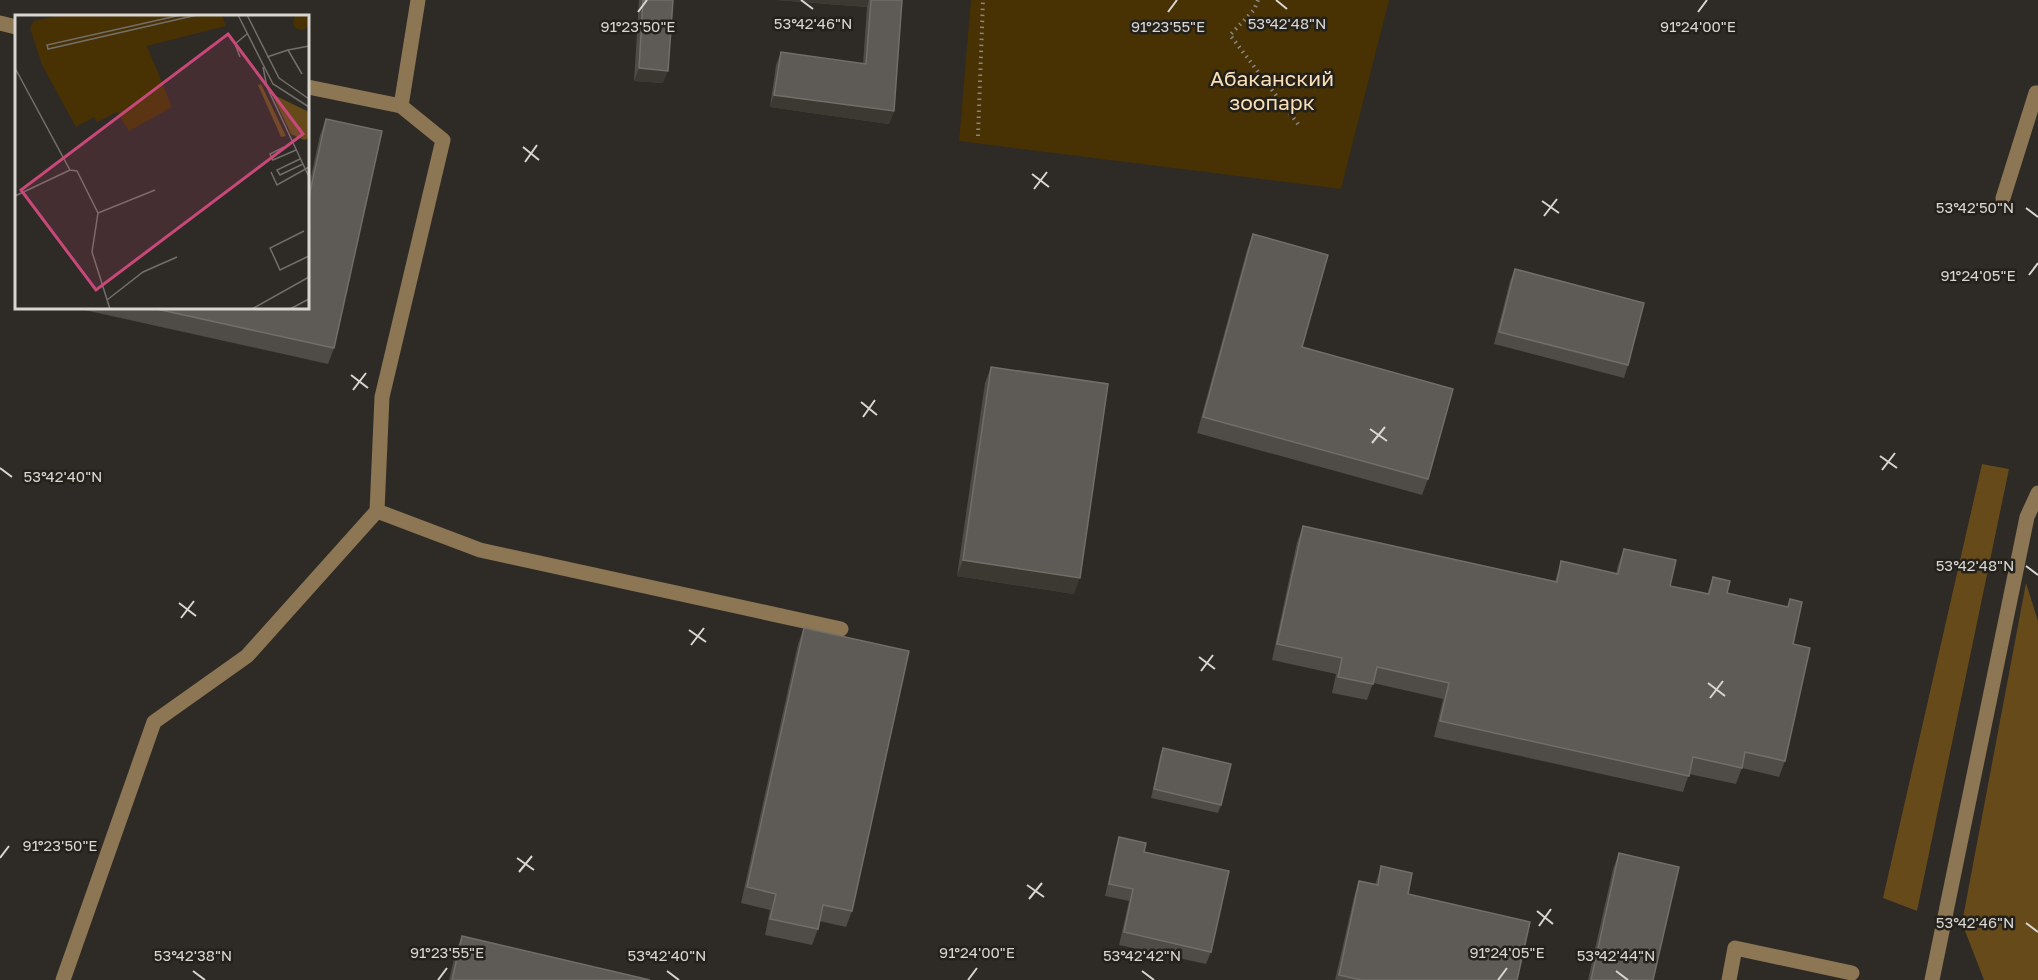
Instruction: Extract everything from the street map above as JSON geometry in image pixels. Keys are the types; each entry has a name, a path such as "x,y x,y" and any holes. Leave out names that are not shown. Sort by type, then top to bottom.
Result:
{"street":[{"path":"401,106 418,0"},
{"path":"0,23 15,27"},
{"path":"63,980 154,722 247,656 376,511 382,397 443,140 401,106 309,87"},
{"path":"2003,198 2036,93 2038,93"},
{"path":"1932,980 2026,517 2038,493"},
{"path":"376,511 480,550 841,629"},
{"path":"1729,980 1736,948 1851,973"}],"path":[{"path":"978,136 983,0"},
{"path":"1258,0 1254,10 1230,35 1298,124"}],"green space":[{"name":"Абаканский зоопарк","path":"971,0 1389,0 1341,189 959,141"}],"shaded area":[{"path":"1982,464 2009,469 1917,911 1883,898"},
{"path":"2026,583 2038,621 2038,980 1984,980 1962,923"}],"building":[{"path":"643,0 673,0 668,71 639,68"},
{"path":"871,0 902,0 894,111 774,95 781,52 866,64"},
{"path":"326,119 382,131 334,348 157,309 309,309 309,196"},
{"path":"1253,234 1328,255 1302,347 1453,389 1428,479 1203,417"},
{"path":"1515,269 1644,303 1628,365 1499,332"},
{"path":"991,367 1108,384 1080,578 963,560"},
{"path":"1303,526 1557,582 1561,561 1618,574 1624,549 1676,560 1670,586 1709,594 1713,577 1730,581 1727,593 1788,607 1790,599 1802,602 1793,644 1810,648 1785,761 1745,752 1742,768 1693,757 1689,776 1440,721 1449,683 1377,667 1373,684 1338,677 1342,658 1277,644"},
{"path":"804,628 909,651 852,911 823,905 818,929 770,919 776,894 747,887"},
{"path":"1163,748 1231,764 1221,805 1154,789"},
{"path":"1119,837 1146,843 1144,852 1229,871 1211,952 1124,932 1133,889 1109,884"},
{"path":"1619,853 1679,867 1653,980 1591,980"},
{"path":"1381,866 1412,873 1408,894 1530,922 1517,980 1361,980 1339,975 1359,881 1378,885"},
{"path":"462,936 650,980 452,980"}]}
